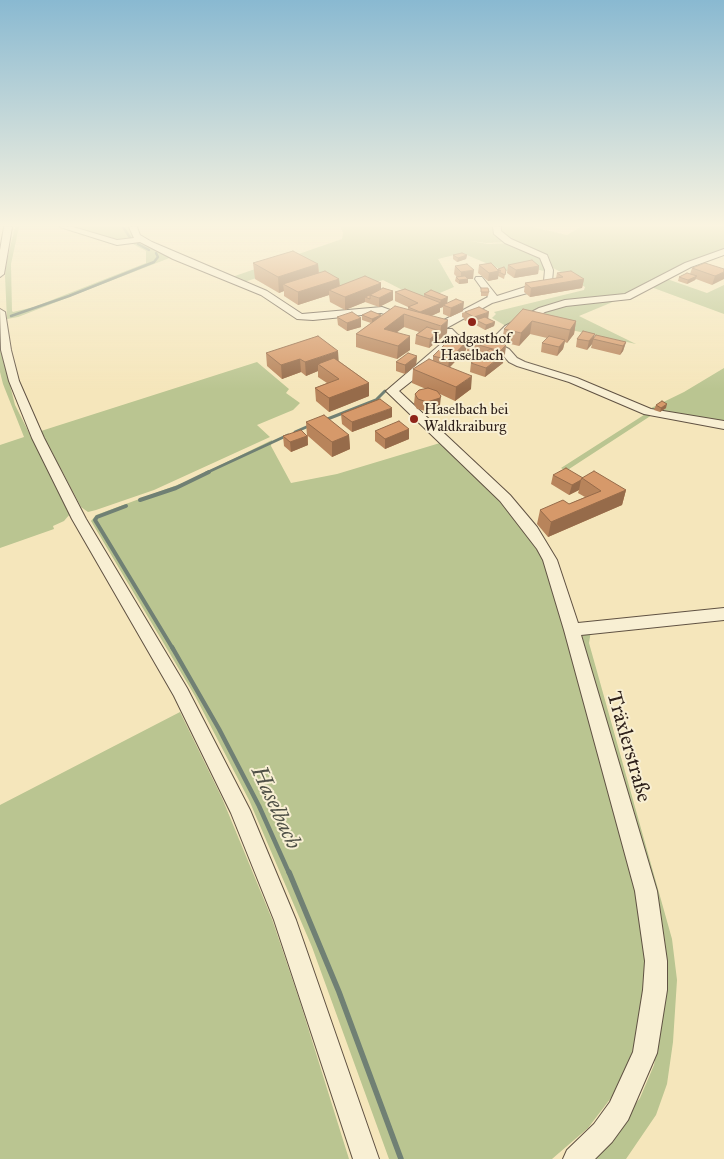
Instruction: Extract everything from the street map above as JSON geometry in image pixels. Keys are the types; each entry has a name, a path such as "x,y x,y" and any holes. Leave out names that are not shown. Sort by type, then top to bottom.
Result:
{"street":[{"path":"235,281 264,293 300,317 382,310 417,322"},
{"path":"481,281 492,294 489,301"},
{"path":"438,326 489,301 544,285 547,281"},
{"path":"438,326 452,333 455,337 495,341 520,320 542,310 564,303 627,297 659,281"},
{"path":"0,312 6,350 14,380 38,438 79,519 181,693 240,810 285,920 366,1159"},
{"path":"438,326 495,341 513,360 573,380 648,412 724,425"},
{"name":"Träxlerstraße","path":"455,337 423,367 392,391 505,498 532,530 550,560 572,630 646,891 656,961 651,1019 645,1053 634,1082 614,1118 603,1133 576,1159"},
{"path":"572,630 724,614"}],"green space":[{"path":"5,281 11,281 13,312 34,307 100,281 110,281 18,317 7,319"},
{"path":"323,281 379,281 344,292"},
{"path":"385,281 451,281 454,287 435,295 416,297"},
{"path":"576,281 655,281 628,295 567,302 506,326 492,318 496,314 494,312 584,290 585,287"},
{"path":"663,281 673,281 707,293 724,285 724,314 651,287"},
{"path":"615,301 579,316 636,344 525,320 540,312 564,305"},
{"path":"0,346 15,405 70,514 64,521 53,526 54,529 0,548 0,445 24,437 3,384 0,372"},
{"path":"257,362 289,389 286,393 300,403 293,410 257,425 270,437 154,490 88,512 81,507 41,431"},
{"path":"724,368 724,424 647,410 684,392"},
{"path":"647,413 652,415 566,471 561,468"},
{"path":"272,440 271,446 291,483 337,474 440,443 509,509 529,532 546,564 645,920 648,985 640,1030 620,1086 588,1128 552,1159 389,1159 312,947 249,800 195,696 91,521 96,515 188,481"},
{"path":"591,631 589,643 672,939 677,980 673,1042 667,1084 656,1115 626,1159 594,1159 640,1098 654,1065 662,1023 664,960 581,634"},
{"path":"180,712 222,798 272,919 349,1159 0,1159 0,805"}],"building":[{"path":"292,281 332,281 298,292 283,284"},
{"path":"352,281 377,281 381,283 345,297 329,290"},
{"path":"537,281 572,281 531,288 525,283"},
{"path":"383,288 393,291 379,298 370,295"},
{"path":"481,288 488,288 489,292 481,292"},
{"path":"405,289 441,303 420,312 408,307 418,303 395,292"},
{"path":"431,290 448,297 441,300 424,294"},
{"path":"456,299 464,302 451,308 443,305"},
{"path":"395,306 448,320 441,326 404,314 384,329 410,336 398,346 356,334"},
{"path":"479,307 489,312 474,317 465,312"},
{"path":"523,309 576,321 570,330 532,321 521,333 504,329"},
{"path":"371,311 381,315 372,319 362,315"},
{"path":"352,312 361,318 347,323 337,317"},
{"path":"485,317 495,322 486,325 476,320"},
{"path":"427,327 440,331 430,339 416,335"},
{"path":"583,331 595,334 589,341 577,339"},
{"path":"596,335 626,342 623,346 593,339"},
{"path":"318,336 338,351 305,362 300,359 281,365 266,353"},
{"path":"475,336 506,345 500,351 468,342"},
{"path":"549,336 565,340 559,347 542,343"},
{"path":"452,337 467,341 449,360 433,356"},
{"path":"490,349 504,354 486,368 471,363"},
{"path":"408,353 417,356 405,365 396,362"},
{"path":"334,358 369,383 329,398 315,388 339,379 318,364"},
{"path":"429,359 472,376 456,387 413,369"},
{"path":"428,388 437,391 441,396 440,398 427,402 418,399 415,394 419,390"},
{"path":"380,399 392,408 352,422 341,414"},
{"path":"662,401 667,404 661,408 656,405"},
{"path":"324,415 349,435 332,442 306,422"},
{"path":"399,421 409,429 385,439 375,431"},
{"path":"301,430 307,436 290,442 283,436"},
{"path":"566,468 583,478 572,485 553,475"},
{"path":"594,471 626,490 551,522 540,510 563,500 569,504 601,491 582,478"}],"waterway":[{"path":"11,316 106,281"},
{"name":"Haselbach","path":"325,420 376,400 385,391"},
{"name":"Haselbach","path":"295,432 311,425"},
{"name":"Haselbach","path":"206,473 288,435"},
{"name":"Haselbach","path":"140,500 176,488 209,472"},
{"name":"Haselbach","path":"126,506 97,517 95,520 173,649"},
{"name":"Haselbach","path":"172,647 219,729 259,806 289,873"},
{"name":"Haselbach","path":"289,872 339,992 401,1159"}],"place":[{"name":"Landgasthof Haselbach","path":"472,322"},
{"name":"Haselbach bei Waldkraiburg","path":"414,419"}]}
